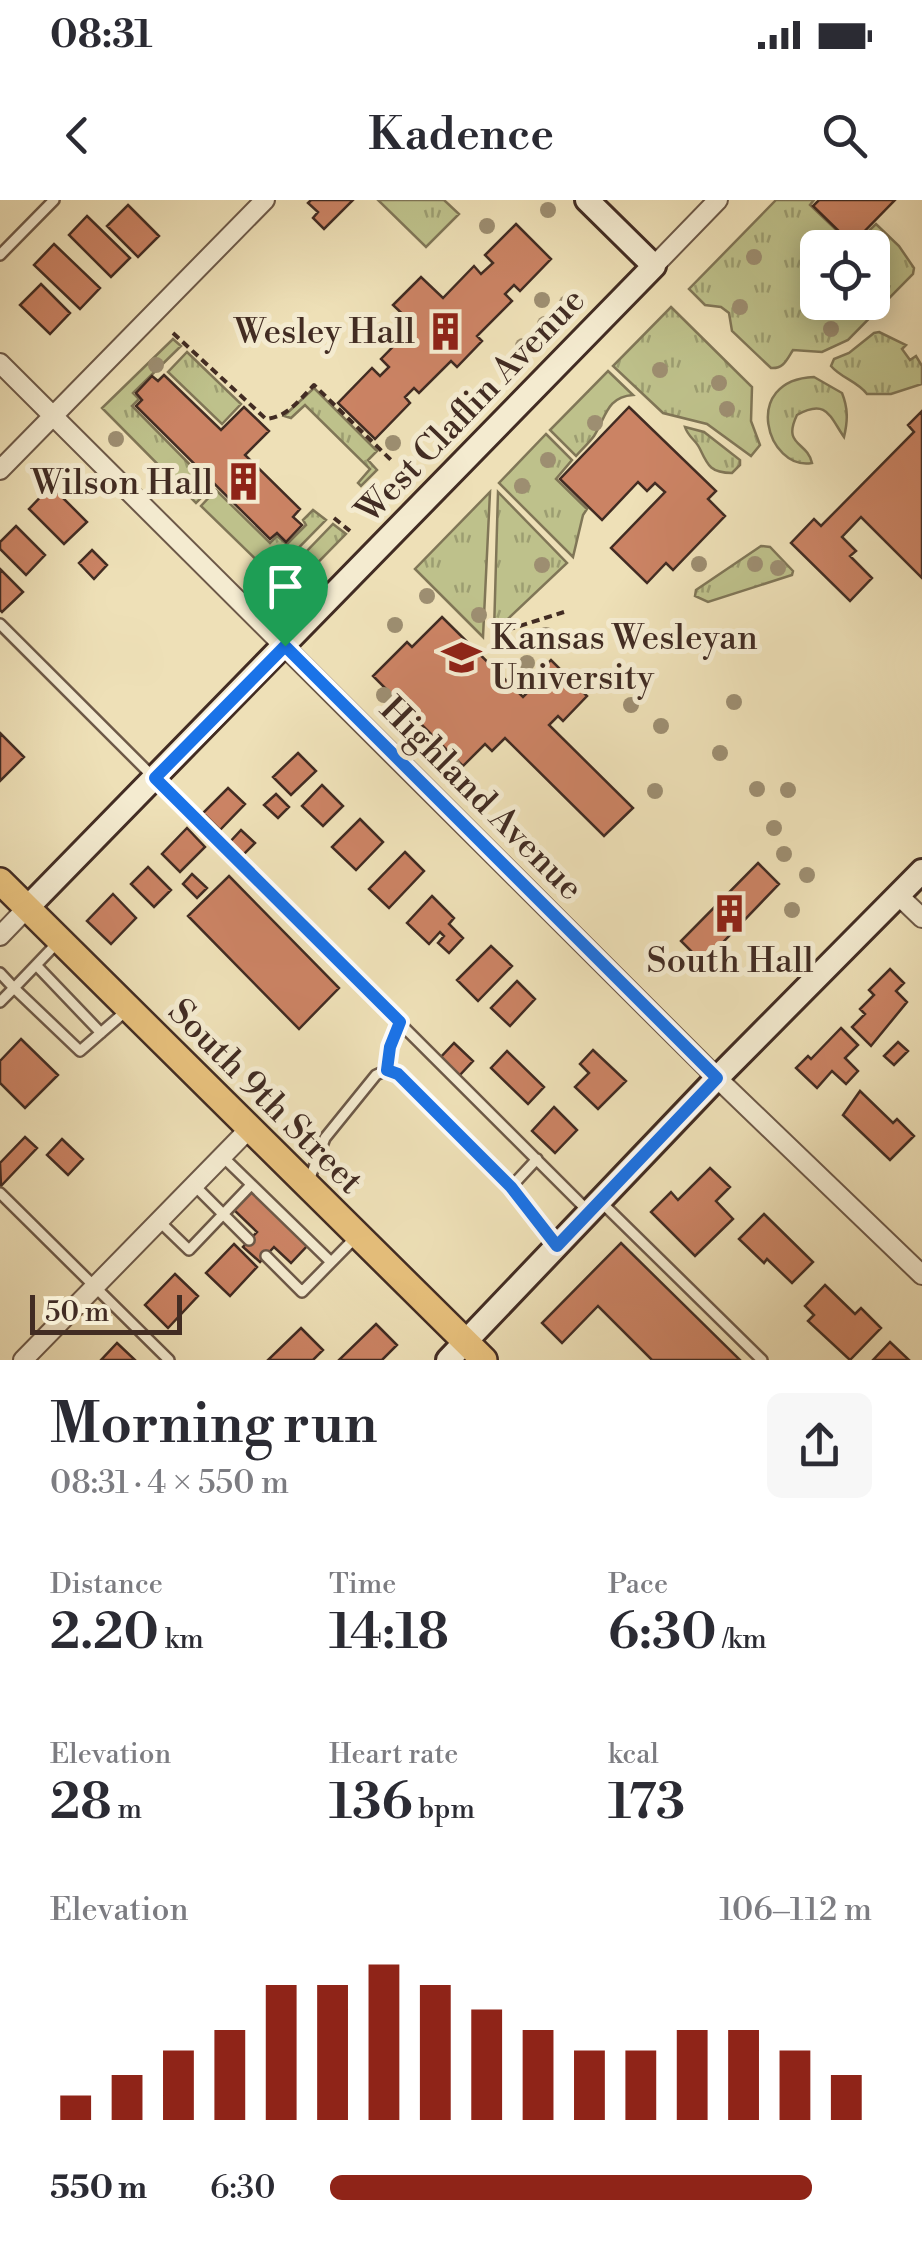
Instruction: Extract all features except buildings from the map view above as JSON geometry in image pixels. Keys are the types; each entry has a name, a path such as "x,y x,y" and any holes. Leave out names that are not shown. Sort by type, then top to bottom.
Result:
{"main road":[{"path":"588,200 654,266"},
{"name":"West Claflin Avenue","path":"28,908 654,266"},
{"path":"466,1354 557,1246 922,871"},
{"name":"South 9th Street","path":"0,881 357,1236 466,1354"}],"street":[{"path":"0,470 265,200"},
{"path":"654,266 718,200"},
{"name":"Highland Avenue","path":"0,363 717,1078 922,1276"},
{"path":"898,895 922,918"},
{"name":"West Claflin Avenue","path":"0,936 28,908"},
{"path":"23,1360 249,1129"}],"lane":[{"path":"0,256 54,200"},
{"path":"0,624 537,1160 595,1206 762,1360"},
{"path":"0,1002 60,940"},
{"path":"36,965 101,1033"},
{"path":"0,973 80,1051 128,1008"},
{"path":"387,1070 390,1047 400,1022"},
{"path":"306,1185 325,1138 376,1075 387,1070 398,1074 511,1187 557,1246"},
{"path":"222,1156 331,1262"},
{"path":"511,1187 537,1160"},
{"path":"194,1184 223,1214 241,1224 249,1240"},
{"path":"159,1221 189,1250 251,1185"},
{"path":"0,1192 169,1360"},
{"path":"281,1254 269,1259 302,1292 357,1236"}],"path":[{"path":"173,334 266,419 289,410 314,385 391,460"},
{"path":"334,518 350,531"},
{"path":"506,630 564,612"}],"green space":[{"path":"378,200 444,200 459,214 426,247"},
{"path":"776,200 814,200 810,205 836,230 800,230 800,320 868,320 848,340 822,352 793,350 785,363 771,368 732,331 729,313 721,307 705,305 689,289"},
{"path":"890,237 914,268 913,274 890,297"},
{"path":"671,307 752,387 751,421 760,445 751,456 707,424 663,413 613,366"},
{"path":"879,332 906,345 902,349 910,360 916,356 922,366 922,384 891,394 867,394 831,366 834,359"},
{"path":"173,339 181,346 133,393 139,399 132,406 212,487 196,503 102,408"},
{"path":"187,352 241,404 222,424 168,372"},
{"path":"608,371 633,395 612,404 594,436 576,456 550,430"},
{"path":"814,377 842,393 847,420 844,437 821,409 797,415 792,432 812,463 796,462 773,440 769,408 776,393 791,382"},
{"path":"314,388 377,451 368,460 377,470 361,486 358,483 370,469 305,405 291,418 284,416"},
{"path":"685,427 704,432 740,460 740,465 732,473 715,470"},
{"path":"546,434 572,460 556,479 587,509 573,557 499,483"},
{"path":"216,490 270,543 277,536 287,544 306,525 303,520 313,510 326,520 272,575 201,506"},
{"path":"490,492 483,637 415,569"},
{"path":"498,492 567,563 494,632"},
{"path":"333,524 346,534 288,593 277,582"},
{"path":"761,546 770,547 793,571 792,575 708,602 695,596 696,590"}],"place":[{"name":"Wesley Hall","path":"445,331"},
{"name":"Wilson Hall","path":"243,482"},
{"name":"Kansas Wesleyan University","path":"461,657"},
{"name":"South Hall","path":"730,913"}],"route":[{"path":"285,646 717,1078 557,1246 511,1187 398,1074 387,1070 390,1047 400,1022 155,778 285,646"}]}
